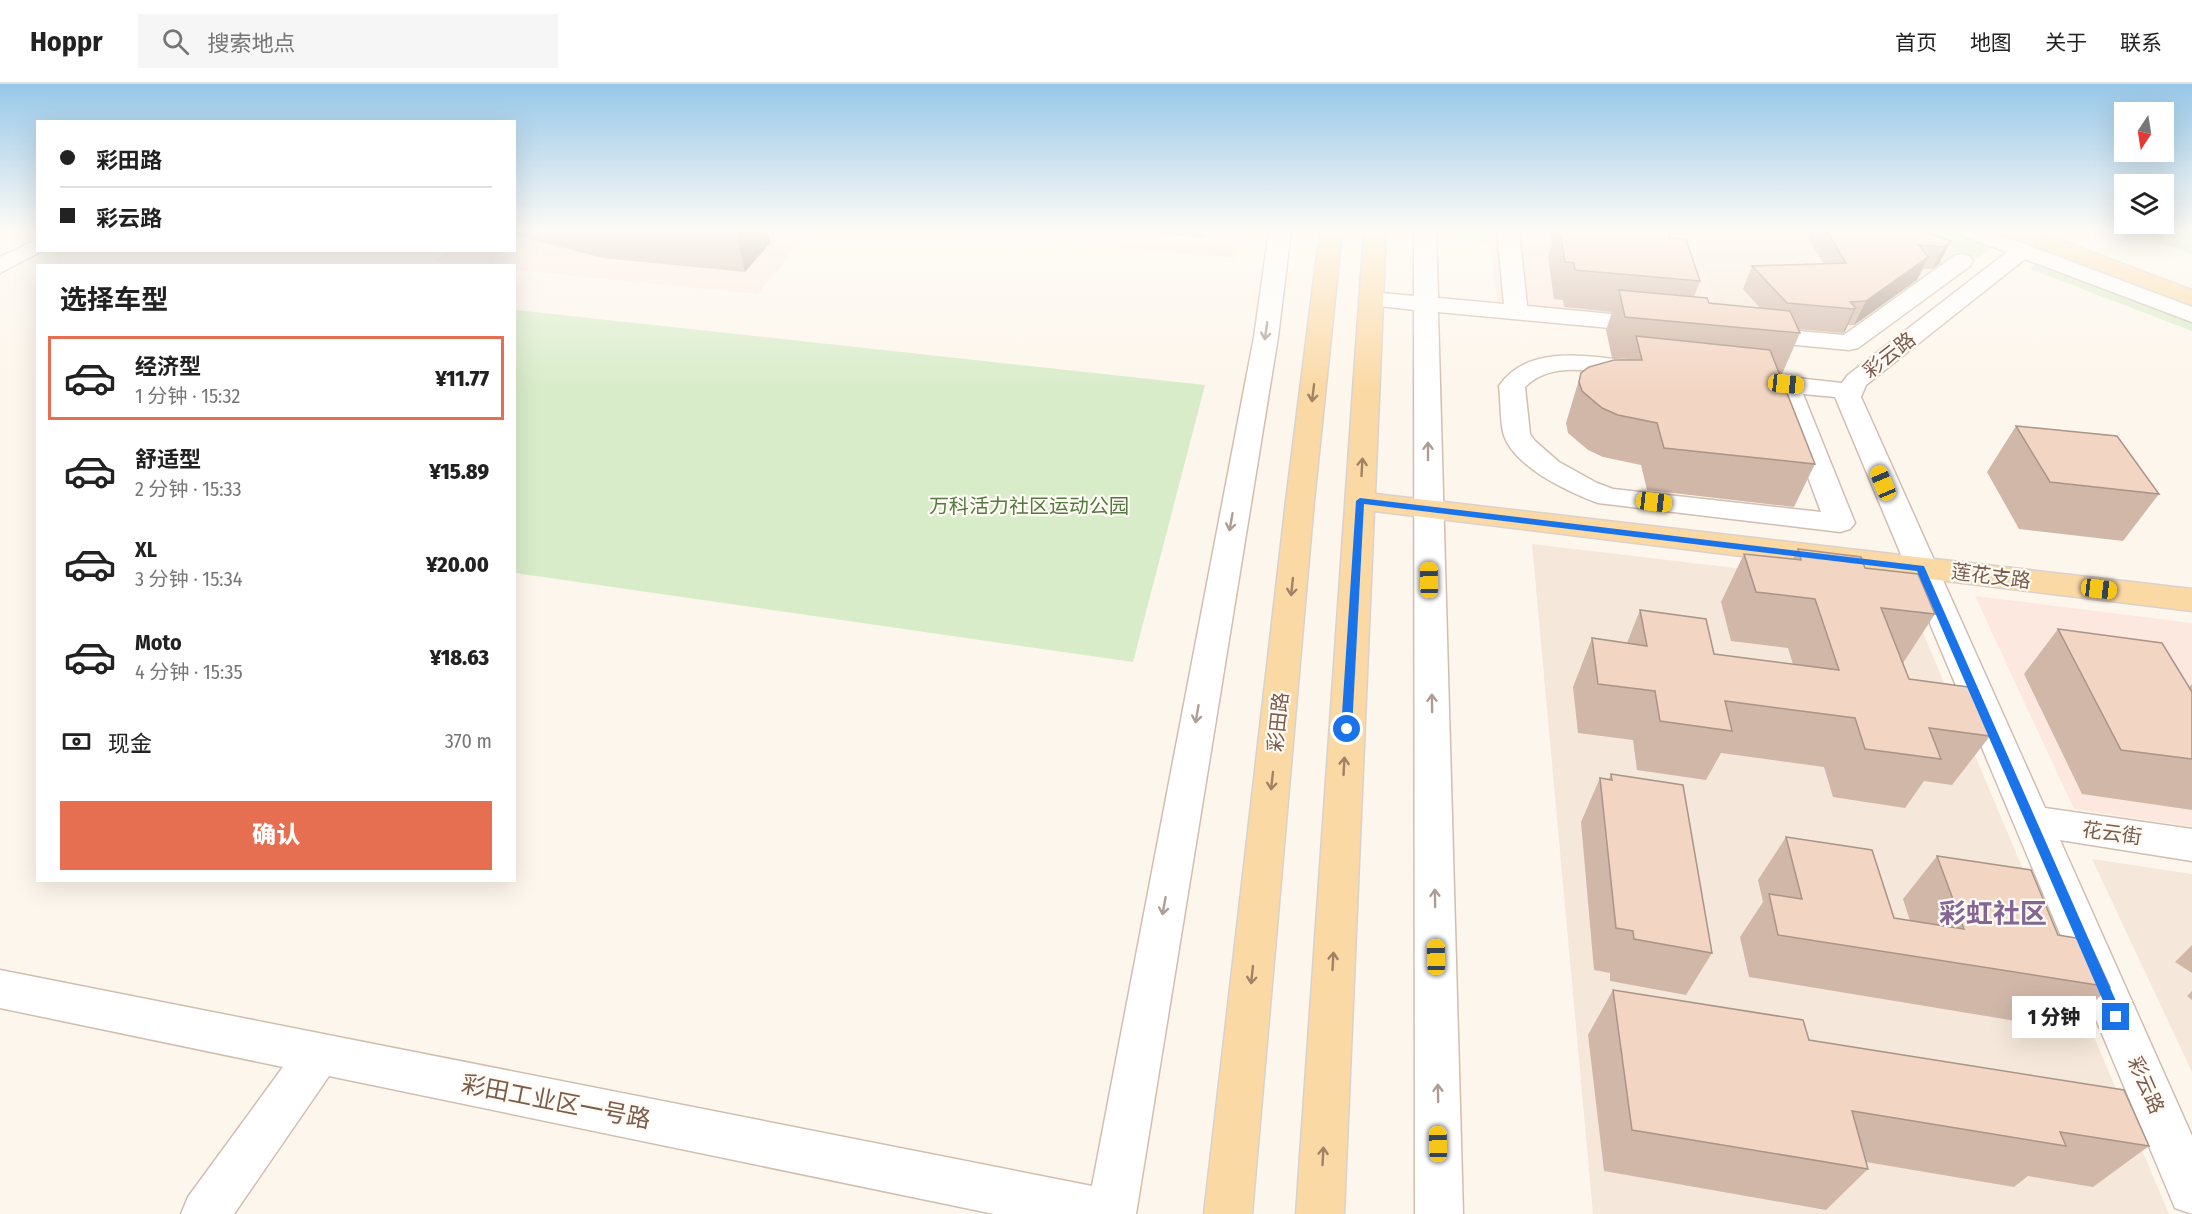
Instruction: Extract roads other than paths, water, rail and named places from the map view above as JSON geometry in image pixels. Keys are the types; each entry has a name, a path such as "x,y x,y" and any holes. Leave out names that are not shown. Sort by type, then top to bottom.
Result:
{"main road":[{"name":"彩田路","path":"1228,1214 1300,501 1326,284"},
{"path":"1320,1214 1372,284"},
{"path":"2149,284 2192,298"},
{"name":"莲花支路","path":"1360,501 2192,600"}],"street":[{"path":"1111,1214 1266,337 1273,284"},
{"path":"1426,284 1439,1214"},
{"path":"1513,284 1516,312"},
{"path":"1735,333 1849,343 1931,284"},
{"name":"彩云路","path":"1979,284 1857,380 1849,391 1849,404 2192,1191"},
{"path":"2119,284 2192,315"},
{"path":"1371,299 1673,327"},
{"path":"1657,372 1563,362 1533,369 1516,380 1512,386 1517,434 1524,446 1567,480 1608,497 1840,523 1786,384"},
{"path":"1716,378 1849,391"},
{"path":"1608,497 1614,531"},
{"name":"花云街","path":"2031,822 2192,845"},
{"name":"彩田工业区一号路","path":"0,989 318,1054 1009,1204 1111,1214"},
{"path":"205,1214 318,1054"}],"district":[{"name":"彩虹社区","path":"1993,914"}],"park label":[{"name":"万科活力社区运动公园","path":"1029,506"}]}
